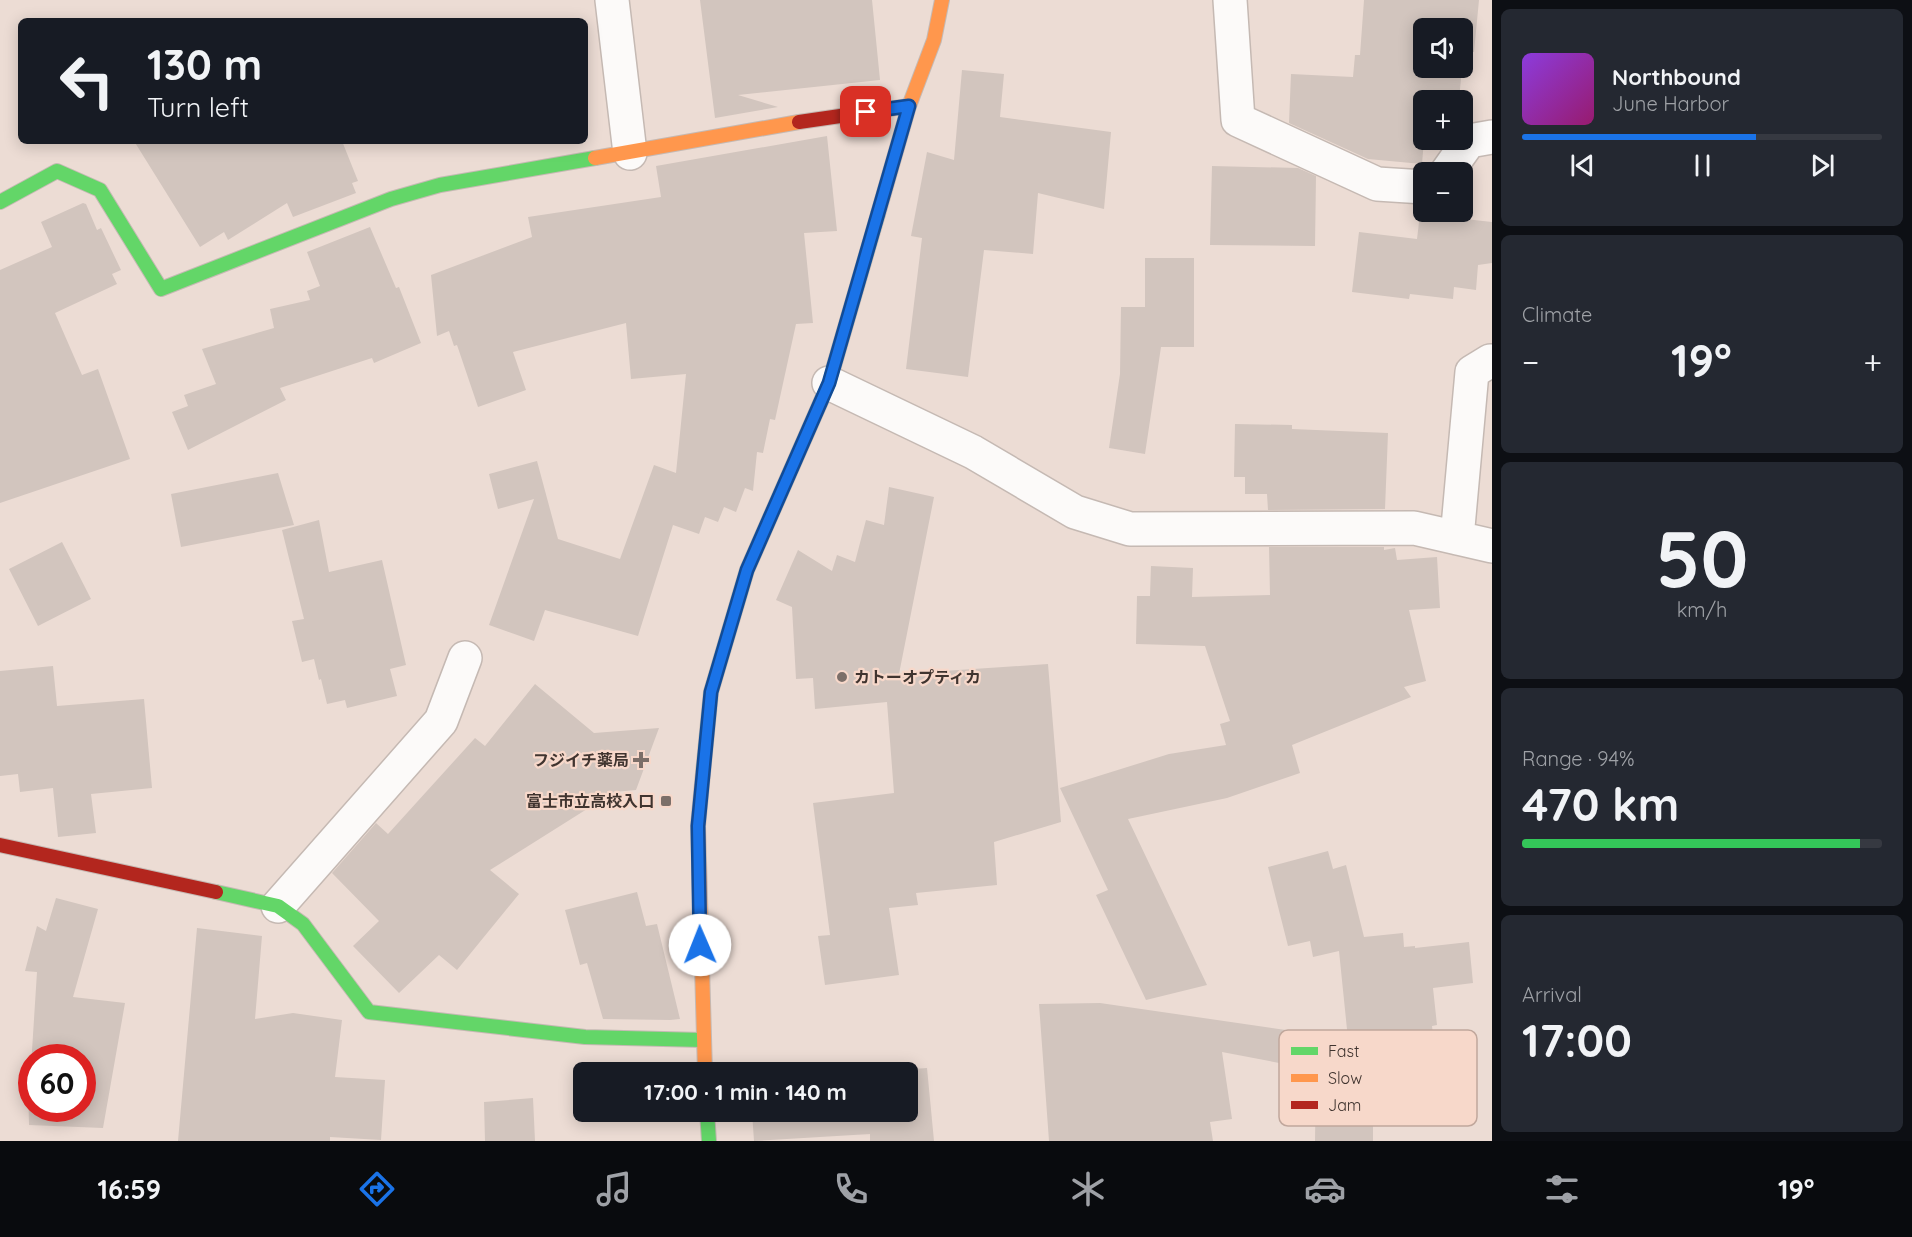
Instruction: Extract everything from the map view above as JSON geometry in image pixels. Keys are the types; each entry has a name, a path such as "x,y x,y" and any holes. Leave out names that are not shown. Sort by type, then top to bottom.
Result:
{"street":[{"path":"612,0 630,153"},
{"path":"704,1062 698,826 711,692 747,570 829,383 909,106 934,40 942,0"},
{"path":"1230,0 1238,120 1377,184 1413,186"},
{"path":"0,202 57,171 100,190 161,289 391,199 440,185 822,118 909,106"},
{"path":"1455,162 1469,141 1492,137"},
{"path":"1456,538 1472,372 1490,361"},
{"path":"829,383 973,452 1075,512 1130,529 1414,528 1492,546"},
{"path":"278,906 441,721 465,658"},
{"path":"0,845 278,906 303,924 369,1012 585,1037 702,1040"},
{"path":"708,1122 709,1141"}],"building":[{"path":"700,0 872,0 880,80 738,95 778,107 715,118"},
{"path":"1364,0 1479,0 1474,52 1473,18 1413,18 1413,78 1461,78 1460,90 1413,90 1413,150 1423,150 1422,162 1368,159 1289,123 1291,74 1353,77 1355,55 1360,55"},
{"path":"962,70 1004,74 1000,117 1111,132 1104,209 1038,193 1033,254 984,250 968,377 906,369 922,238 911,236 927,152 954,160"},
{"path":"827,136 837,231 804,233 813,323 796,324 775,420 770,419 763,453 757,452 753,491 745,488 736,512 724,507 718,522 705,517 699,534 673,525 638,636 545,610 534,641 489,625 534,499 498,509 489,474 537,461 558,539 620,559 654,465 676,473 686,374 631,379 626,323 513,352 526,390 478,407 457,345 454,346 449,331 437,336 431,275 532,237 528,217 661,197 656,166"},
{"path":"136,144 343,144 358,181 352,183 356,193 293,217 287,203 228,240 224,232 200,247"},
{"path":"1212,166 1298,168 1316,176 1315,246 1210,245"},
{"path":"83,203 86,204 97,230 101,228 121,270 112,274 117,284 55,313 82,375 98,369 130,459 0,503 0,270 52,247 41,222"},
{"path":"1473,220 1492,222 1492,263 1478,265 1476,290 1454,287 1453,299 1410,294 1409,299 1352,292 1359,232 1417,239 1419,222 1473,222"},
{"path":"370,227 396,288 399,287 421,343 374,363 372,358 280,388 286,400 188,450 172,412 188,406 184,395 216,384 202,349 274,328 270,309 310,300 307,291 320,286 307,252"},
{"path":"1145,258 1194,258 1194,347 1161,347 1145,454 1109,448 1120,374 1121,307 1145,307"},
{"path":"1235,424 1292,425 1292,429 1388,433 1385,509 1268,510 1267,494 1245,494 1245,477 1234,477"},
{"path":"278,473 294,525 181,547 171,494"},
{"path":"889,487 934,497 899,674 1048,664 1061,822 994,842 997,885 916,893 918,905 889,908 899,975 825,985 818,936 830,935 813,803 894,793 887,702 815,709 813,678 796,679 792,607 776,600 798,550 832,571 837,555 855,562 866,520 884,525"},
{"path":"319,520 329,572 382,560 406,665 390,669 397,696 347,708 345,700 327,704 314,659 302,662 292,621 304,619 282,530"},
{"path":"62,542 91,599 38,626 9,569"},
{"path":"1269,547 1384,547 1384,550 1395,548 1397,560 1437,557 1440,608 1409,610 1426,681 1404,687 1411,697 1292,745 1300,773 1227,798 1128,819 1207,985 1146,1000 1096,895 1108,890 1060,788 1169,754 1226,745 1220,724 1230,721 1205,646 1136,644 1137,596 1150,596 1151,566 1193,568 1192,597 1270,595"},
{"path":"53,666 57,706 144,699 152,788 91,794 96,833 58,837 53,788 20,792 18,774 0,776 0,671"},
{"path":"535,684 594,733 659,728 636,790 614,792 490,870 519,894 457,970 439,955 399,993 353,946 379,921 332,873 376,823 388,834 475,738 485,746"},
{"path":"1328,851 1333,869 1346,865 1364,937 1403,933 1404,947 1415,946 1415,948 1469,942 1473,983 1433,988 1437,1025 1432,1026 1432,1030 1347,1030 1339,951 1313,957 1310,941 1288,946 1268,867"},
{"path":"637,892 646,926 657,924 680,1019 603,1019 587,963 580,965 565,910"},
{"path":"56,898 98,909 73,997 125,1003 103,1128 29,1125 29,1122 96,1122 96,1044 32,1044 37,972 25,971 37,926 46,931"},
{"path":"197,928 262,936 255,1019 293,1013 342,1020 335,1077 385,1080 381,1140 330,1137 330,1141 178,1141"},
{"path":"1100,1003 1286,1030 1279,1030 1279,1063 1222,1052 1232,1119 1210,1122 1213,1141 1049,1141 1039,1004"},
{"path":"927,1068 934,1141 870,1141 870,1134 754,1141 753,1122 918,1122 918,1069"},
{"path":"533,1098 535,1141 485,1141 484,1102"},
{"path":"1315,1126 1373,1126 1373,1141 1315,1141"}],"traffic: fast":[{"path":"0,202 57,171 100,190 161,289 391,199 440,185 595,158"},
{"path":"703,773 711,692 747,570 829,383 878,214"},
{"path":"216,892 278,906 303,924 369,1012 585,1037 702,1040"},
{"path":"708,1122 709,1141"}],"traffic: slow":[{"path":"878,214 909,106 934,40 942,0"},
{"path":"595,158 799,122"},
{"path":"703,773 698,826 705,1062"}],"traffic: jam":[{"path":"799,122 909,106"},
{"path":"0,845 216,892"}],"place":[{"name":"カトーオプティカ","path":"842,677"},
{"name":"フジイチ薬局","path":"641,760"},
{"name":"富士市立高校入口","path":"666,801"}],"route":[{"path":"700,945 698,826 711,692 747,570 829,383 909,106 866,112"}]}
